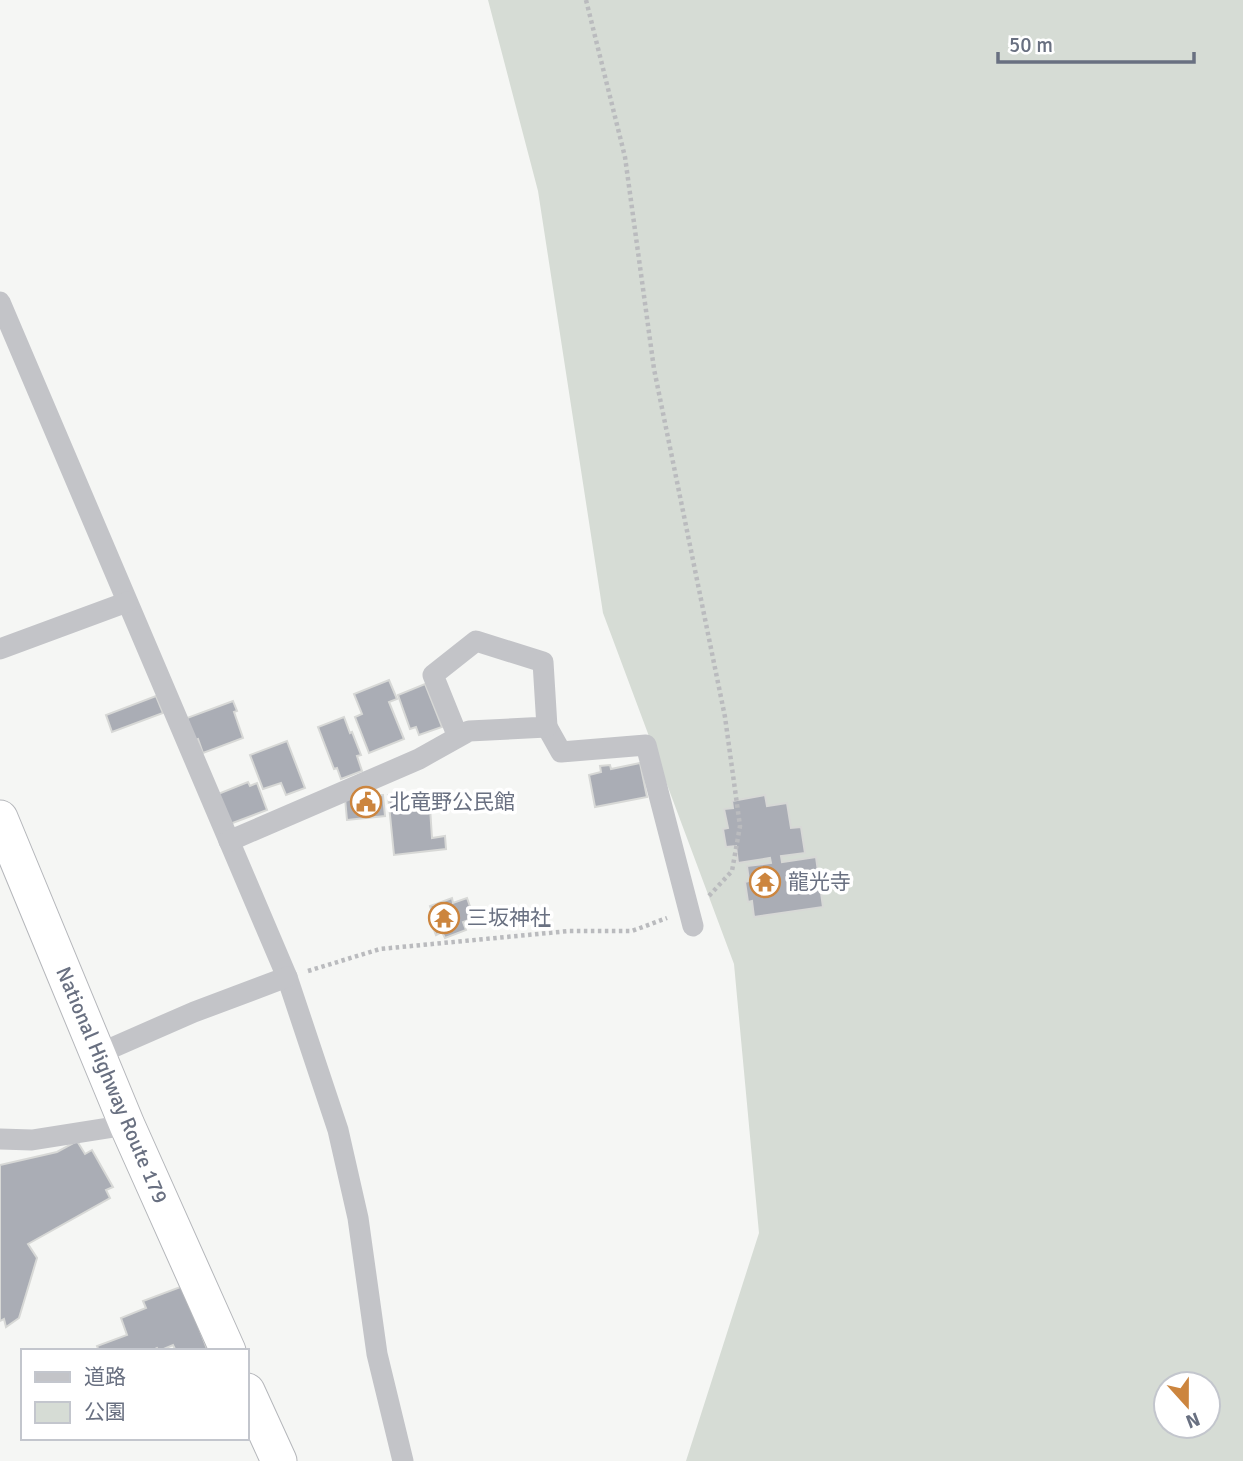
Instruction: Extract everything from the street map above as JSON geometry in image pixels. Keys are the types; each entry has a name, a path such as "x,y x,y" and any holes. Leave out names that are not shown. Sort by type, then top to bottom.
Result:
{"highway":[{"name":"National Highway Route 179","path":"0,818 127,1125 227,1349"},
{"path":"248,1393 279,1461"}],"street":[{"path":"0,302 286,977 338,1130 358,1218 377,1354 403,1461"},
{"path":"0,649 127,601"},
{"path":"458,737 433,675 476,641 543,662 547,727 561,752 646,745 685,921"},
{"path":"229,841 419,759 469,731 547,727"},
{"path":"98,1054 194,1012 286,977"},
{"path":"0,1139 32,1140 127,1125"}],"path":[{"path":"586,0 625,157 654,369 725,717 740,826 732,871 707,898"},
{"path":"286,977 380,949 569,931 632,931 685,921"}],"green space":[{"path":"488,0 1243,0 1243,1461 686,1461 759,1233 734,964 603,613 538,191"}],"building":[{"path":"389,680 397,699 389,702 404,739 369,753 355,717 362,714 354,694"},
{"path":"425,684 442,727 419,735 416,727 410,729 398,695"},
{"path":"156,696 163,713 112,732 106,715"},
{"path":"233,701 243,738 203,753 187,718"},
{"path":"344,717 361,755 357,756 362,771 341,779 337,768 334,769 318,727"},
{"path":"287,741 305,788 286,795 281,783 263,789 250,755"},
{"path":"640,763 647,797 595,807 589,775 601,772 600,766 610,765 611,769"},
{"path":"248,782 250,786 257,783 267,810 230,824 218,794"},
{"path":"429,792 432,838 445,836 446,849 394,855 388,795"},
{"path":"383,795 385,816 347,820 345,798"},
{"path":"765,795 767,806 787,803 791,828 801,827 805,853 781,856 782,862 816,857 823,907 754,917 745,882 749,881 747,866 771,863 770,858 738,863 736,846 726,847 723,829 728,828 724,809 733,808 732,801"},
{"path":"452,898 453,903 467,898 474,918 463,922 466,930 445,938 442,932 436,935 429,917 433,915 430,906"},
{"path":"77,1141 85,1154 92,1150 113,1187 106,1190 110,1198 28,1244 37,1258 19,1318 6,1327 4,1319 0,1321 0,1165 57,1152"},
{"path":"183,1286 207,1349 175,1349 173,1345 164,1349 98,1349 97,1346 127,1335 121,1318 146,1308 143,1301"}],"place":[{"name":"北竜野公民館","path":"366,802"},
{"name":"龍光寺","path":"765,882"},
{"name":"三坂神社","path":"444,918"}]}
